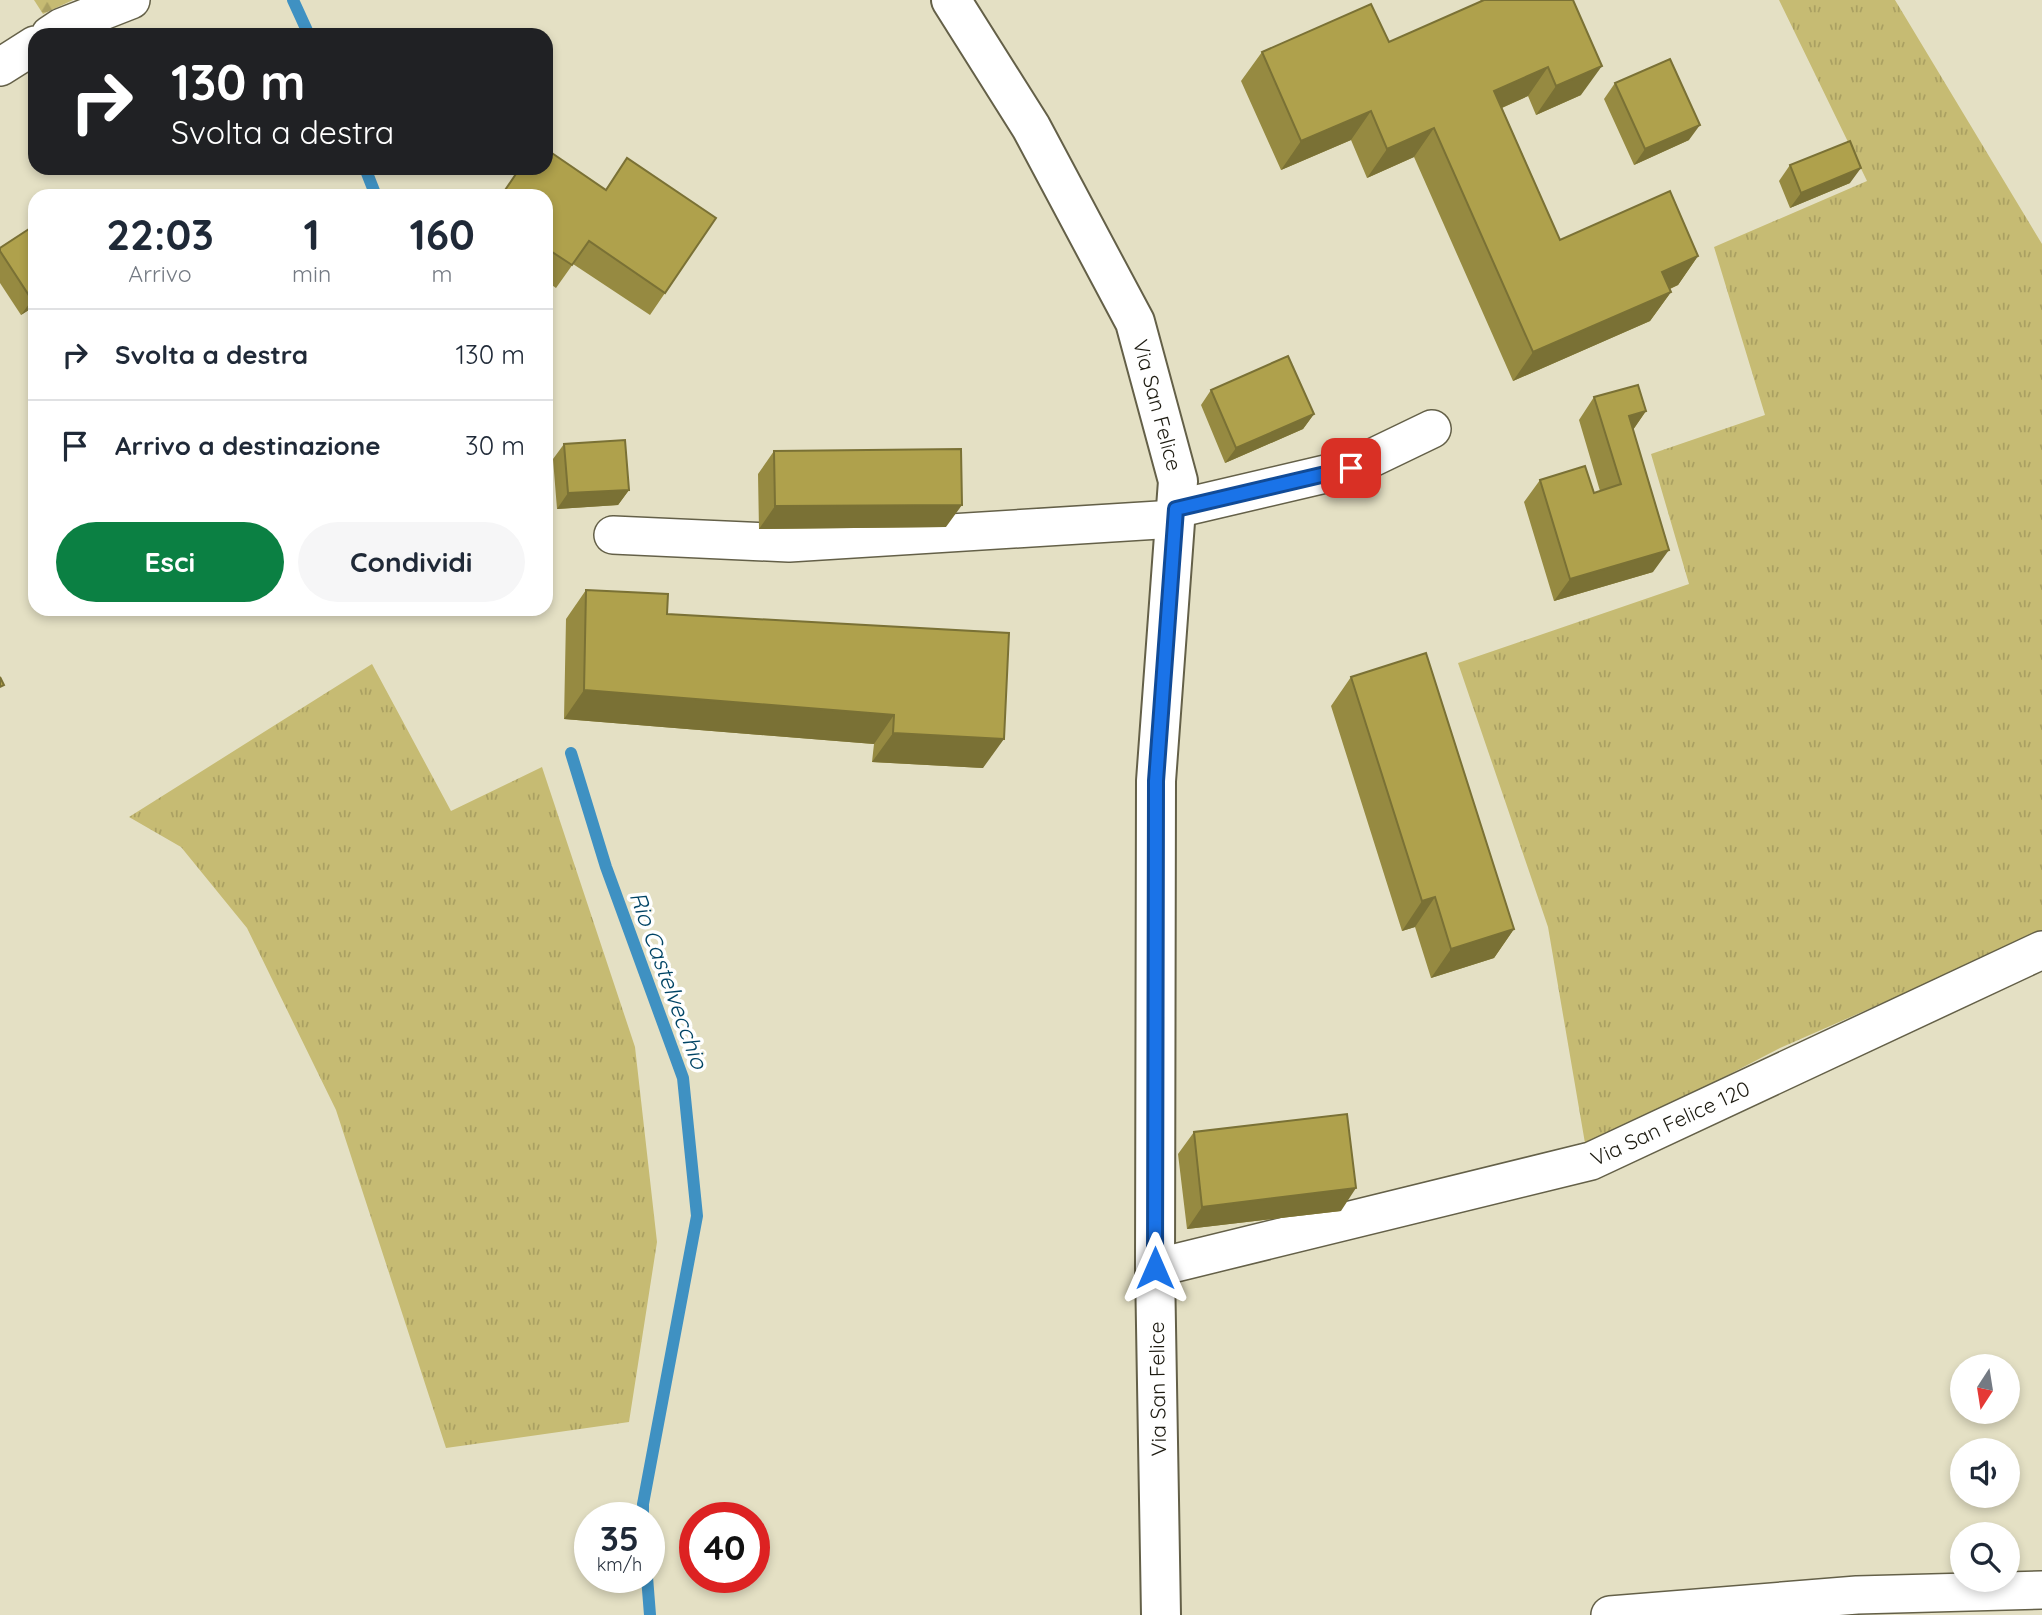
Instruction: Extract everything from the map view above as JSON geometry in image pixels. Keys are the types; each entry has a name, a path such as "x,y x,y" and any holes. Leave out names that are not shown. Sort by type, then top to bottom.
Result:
{"street":[{"path":"60,28 131,0"},
{"name":"Via San Felice","path":"951,0 1031,127 1136,322 1178,481 1156,781 1155,1268 1161,1615"},
{"path":"0,67 28,49"},
{"path":"613,535 789,542 1175,514 1351,468 1432,429"},
{"name":"Via San Felice 120","path":"1155,1268 1591,1161 2042,950"},
{"path":"1610,1615 1857,1595 2042,1590"}],"green space":[{"path":"34,0 73,0 43,14"},
{"path":"1779,0 1895,0 2042,244 2042,933 1780,1048 1586,1149 1548,927 1458,663 1689,584 1651,454 1765,415 1714,247 1867,181"},
{"path":"372,664 451,811 542,767 635,1047 657,1242 629,1422 446,1448 336,1110 247,928 181,847 129,817"}],"building":[{"path":"1484,0 1573,0 1602,66 1556,86 1548,67 1494,91 1560,240 1670,191 1698,256 1662,272 1671,292 1533,352 1434,128 1387,149 1371,111 1301,141 1262,52 1371,4 1389,42"},
{"path":"1670,59 1700,125 1645,149 1615,83"},
{"path":"1850,141 1861,168 1801,193 1790,165"},
{"path":"553,154 606,190 627,158 716,218 665,293 589,241 572,265 553,253 553,189 506,189 515,175 553,175"},
{"path":"28,230 28,294 0,251 0,248"},
{"path":"1288,356 1314,414 1236,448 1211,390"},
{"path":"1638,385 1646,411 1629,416 1669,550 1570,579 1540,480 1585,466 1594,493 1621,484 1594,397"},
{"path":"625,440 629,490 568,493 564,444"},
{"path":"961,449 962,505 775,506 774,451"},
{"path":"586,590 668,594 667,614 1009,633 1004,739 893,733 894,715 584,690"},
{"path":"1426,653 1514,929 1451,949 1435,897 1422,901 1351,677"},
{"path":"1347,1114 1356,1188 1202,1207 1194,1132"}],"waterway":[{"name":"Rio Castelvecchio","path":"293,0 306,28"},
{"name":"Rio Castelvecchio","path":"368,175 373,189"},
{"name":"Rio Castelvecchio","path":"571,753 606,867 683,1078 697,1216 643,1502"},
{"name":"Rio Castelvecchio","path":"648,1593 650,1615"}],"route":[{"path":"1155,1268 1156,781 1176,509 1351,468"}]}
